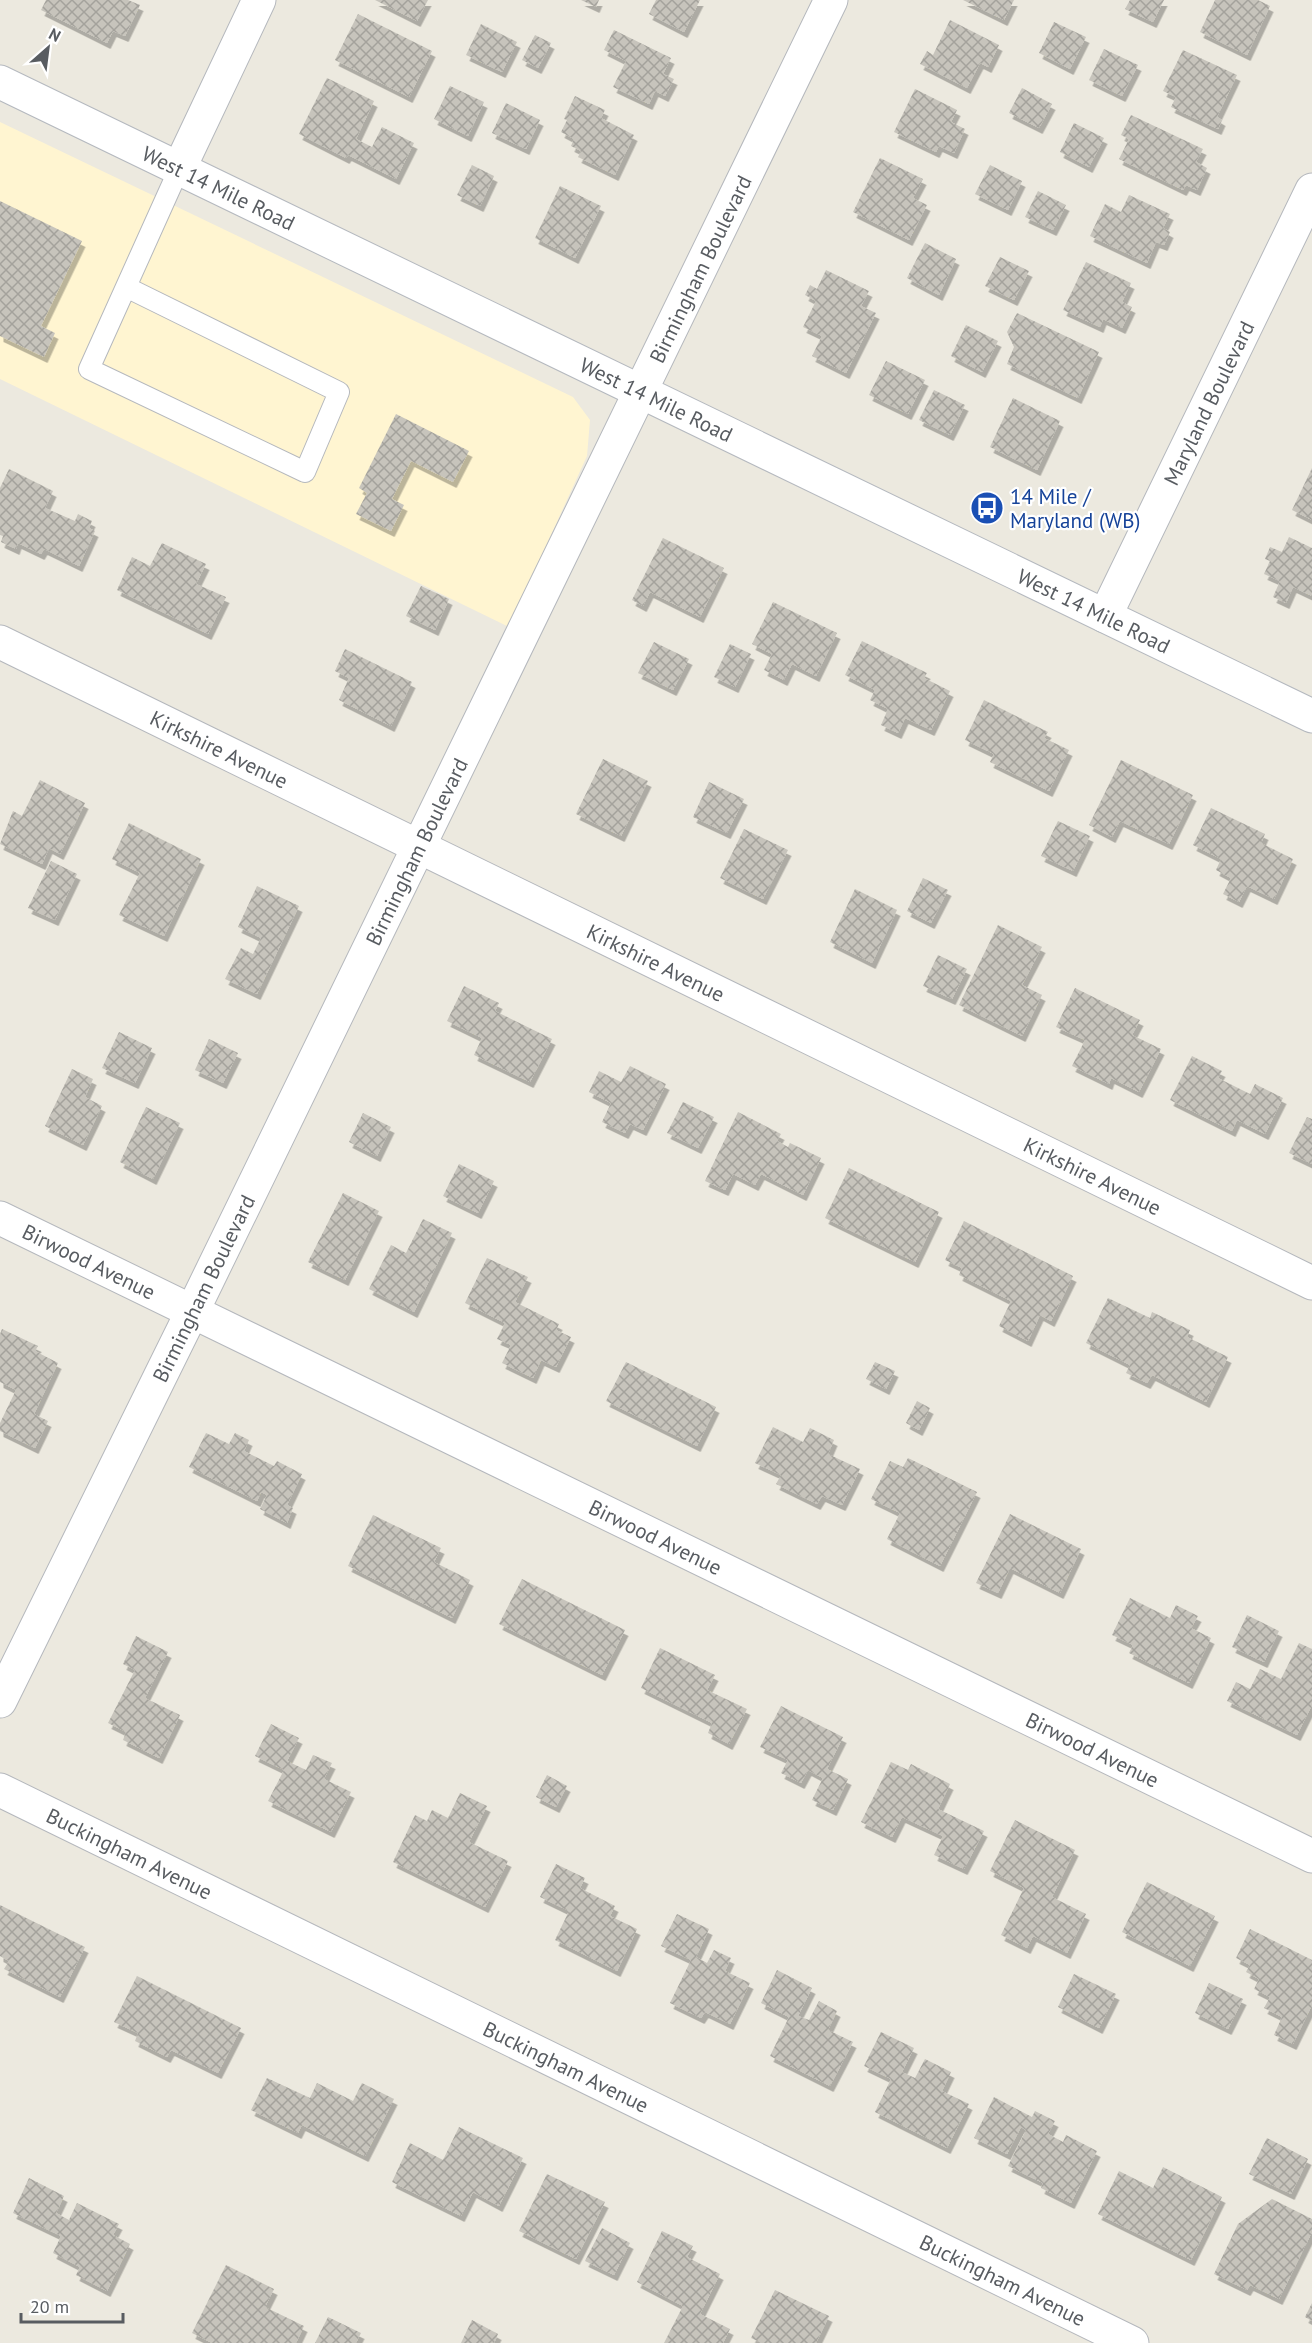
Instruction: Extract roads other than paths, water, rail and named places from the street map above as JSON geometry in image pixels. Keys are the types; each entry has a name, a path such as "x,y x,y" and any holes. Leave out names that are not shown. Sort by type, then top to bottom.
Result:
{"street":[{"path":"179,169 260,0"},
{"name":"Birmingham Boulevard","path":"0,1701 831,0"},
{"name":"West 14 Mile Road","path":"0,82 1312,716"},
{"name":"Maryland Boulevard","path":"1105,616 1312,190"},
{"name":"Kirkshire Avenue","path":"0,642 1312,1283"},
{"name":"Birwood Avenue","path":"0,1218 1312,1856"},
{"name":"Buckingham Avenue","path":"0,1790 1132,2343"}],"lane":[{"path":"126,287 339,392 305,472 89,369 179,169"}],"place":[{"name":"14 Mile / Maryland (WB)","path":"987,508"}]}
